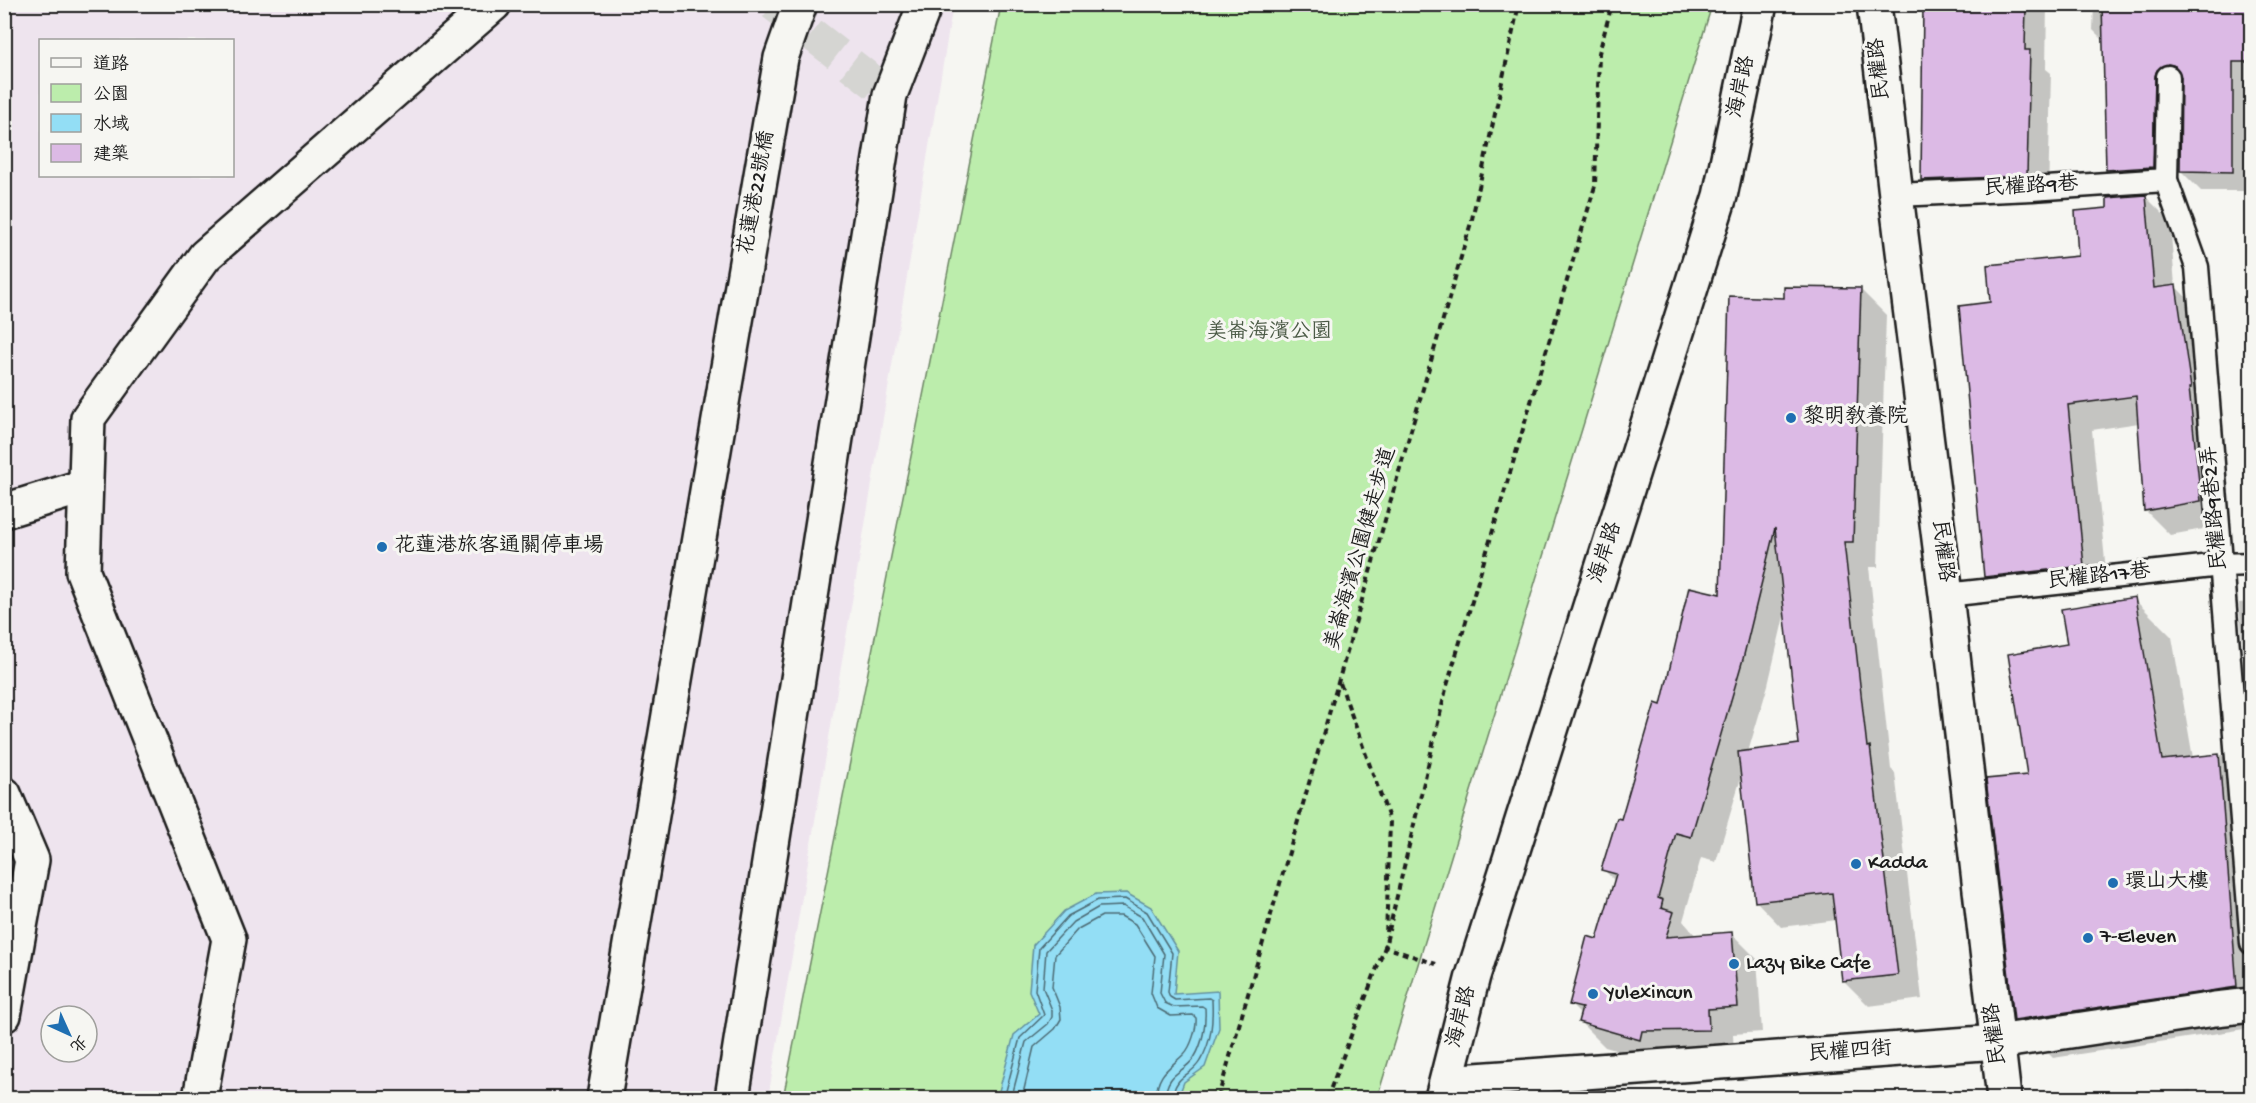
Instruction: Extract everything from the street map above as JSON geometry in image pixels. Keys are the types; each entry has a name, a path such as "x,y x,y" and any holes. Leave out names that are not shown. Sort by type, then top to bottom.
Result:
{"street":[{"path":"200,1098 229,939 83,572 88,418 205,256 494,4"},
{"name":"花蓮港22號橋","path":"604,1098 781,58 800,4"},
{"path":"732,1098 890,95 925,4"},
{"name":"海岸路","path":"1445,1090 1473,976 1720,196 1760,4"},
{"name":"民權路","path":"1874,4 2004,1098"},
{"path":"4,511 86,486"},
{"path":"4,794 32,860 4,1016"},
{"name":"民權四街","path":"1445,1090 1998,1042 2252,1005"}],"lane":[{"name":"民權路9巷2弄","path":"2168,77 2166,180 2197,267 2252,943"},
{"name":"民權路9巷","path":"1896,195 2166,180"},
{"name":"民權路17巷","path":"1946,596 2221,565 2252,564"}],"path":[{"name":"美崙海濱公園健走步道","path":"1218,1098 1472,219 1519,4"},
{"path":"1327,1098 1386,947 1446,689 1595,186 1599,53 1612,4"},
{"path":"1340,682 1390,821 1386,947"},
{"path":"1386,947 1473,976"}],"shaded area":[{"path":"5,5 953,5 768,1098 5,1098"}],"green space":[{"name":"美崙海濱公園","path":"1001,5 1712,5 1377,1098 783,1098"}],"water":[{"path":"1126,893 1151,907 1178,951 1174,994 1218,991 1219,1028 1205,1067 1184,1082 1178,1098 1000,1098 999,1091 1014,1035 1039,1014 1029,991 1033,945 1064,911 1096,894"}],"building":[{"path":"1923,4 2026,4 2025,50 2030,50 2027,176 1921,180"},
{"path":"2102,4 2252,4 2252,62 2233,62 2233,172 2180,171 2181,77 2175,66 2168,64 2157,70 2155,76 2153,167 2106,170"},
{"path":"2146,195 2154,288 2176,285 2191,388 2189,388 2201,501 2144,511 2136,396 2068,405 2084,566 1984,577 1959,306 1990,302 1987,265 2078,256 2075,211 2107,208 2107,198"},
{"path":"1784,287 1861,288 1853,542 1844,542 1867,747 1870,746 1898,975 1842,981 1832,893 1755,902 1738,752 1799,744 1775,528 1743,659 1691,837 1676,833 1658,898 1663,900 1661,908 1674,912 1666,937 1732,932 1738,1007 1708,1009 1709,1030 1642,1031 1640,1040 1578,1022 1582,1008 1569,1005 1587,936 1597,939 1616,874 1601,870 1617,818 1621,819 1655,703 1661,705 1689,587 1720,594 1729,296 1784,298"},
{"name":"環山大樓","path":"2135,597 2162,760 2219,754 2237,987 2014,1020 1986,779 2027,775 2008,654 2067,644 2061,609"}],"tunnel":[{"path":"773,4 890,95"}],"place":[{"name":"黎明教養院","path":"1791,418"},
{"name":"花蓮港旅客通關停車場","path":"382,547"},
{"name":"Kadda","path":"1856,864"},
{"name":"環山大樓","path":"2113,883"},
{"name":"7-Eleven","path":"2088,938"},
{"name":"Lazy Bike Cafe","path":"1734,964"},
{"name":"Yulexincun","path":"1593,994"}]}
